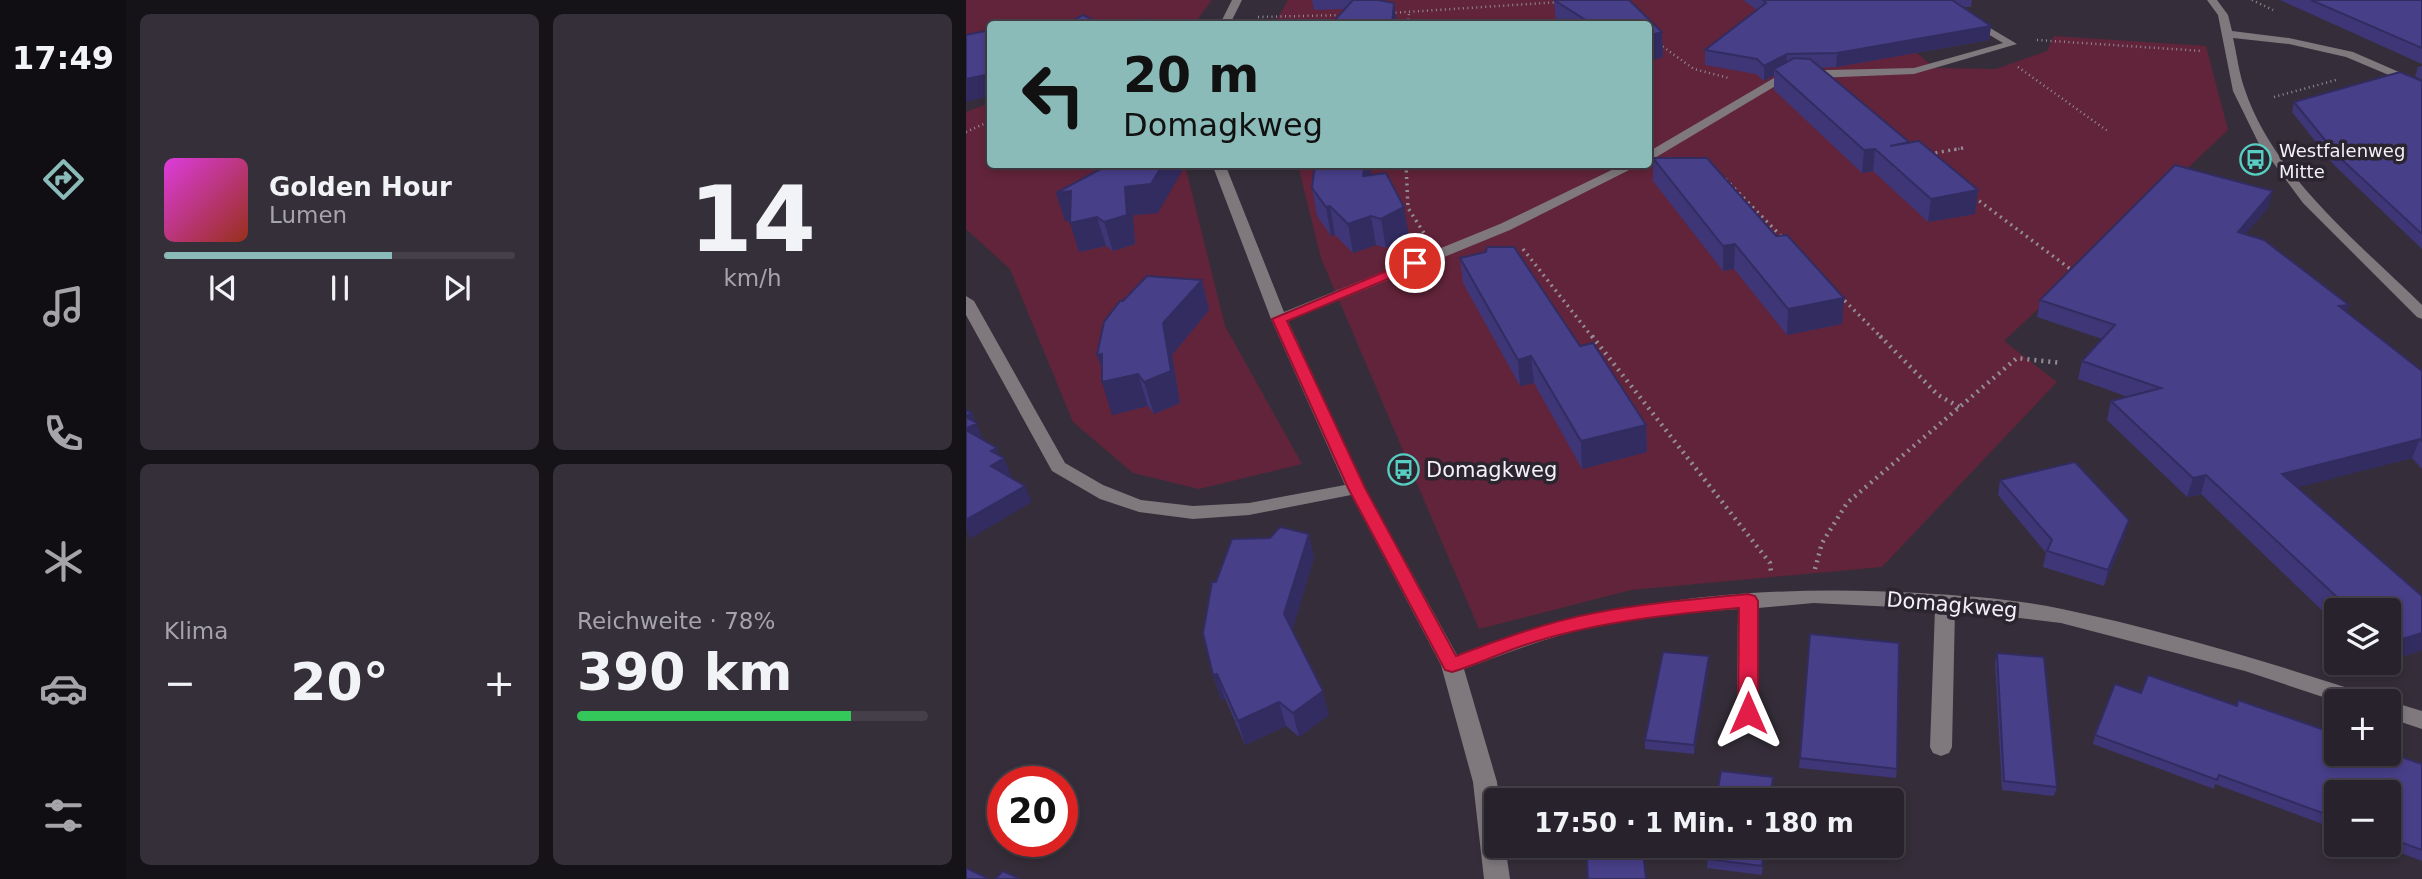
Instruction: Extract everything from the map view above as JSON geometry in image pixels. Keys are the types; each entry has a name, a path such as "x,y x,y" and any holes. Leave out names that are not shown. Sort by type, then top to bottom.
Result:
{"street":[{"path":"1226,21 1237,0"},
{"path":"2217,0 2228,34 2239,90 2264,142 2308,200 2422,314"},
{"path":"1956,11 2012,44"},
{"path":"2228,34 2289,41 2349,54 2422,86"},
{"path":"1652,156 1790,73 1816,75 1914,71 2012,44"},
{"path":"1220,168 1279,319 1356,488 1452,665 1485,782 1497,879"},
{"path":"1279,319 1504,227 1627,168"},
{"path":"966,301 1058,467 1084,484 1140,506 1201,512 1274,507 1356,488"},
{"name":"Domagkweg","path":"1452,665 1518,640 1593,620 1665,608 1814,596 1945,602 2061,616 2248,664 2325,689"},
{"path":"1748,601 1748,713"},
{"path":"1941,747 1945,602"},
{"path":"2401,714 2422,720"}],"path":[{"path":"1384,14 1568,1"},
{"path":"1496,8 1497,15"},
{"path":"1408,21 1409,13"},
{"path":"1226,21 1345,15"},
{"path":"1655,40 1694,69 1768,86"},
{"path":"2012,44 2055,40 2232,54"},
{"path":"1986,51 2010,62 2109,132"},
{"path":"2245,105 2381,68"},
{"path":"966,131 987,122"},
{"path":"1931,163 1921,155 1963,148"},
{"path":"1406,168 1408,208 1437,254"},
{"path":"1721,176 1790,245"},
{"path":"1973,196 2068,270 2080,273"},
{"path":"1504,227 1770,563 1775,598"},
{"path":"1839,295 1938,395 1959,407"},
{"path":"1814,596 1815,560 1829,529 1847,503 2017,358 2061,363"}],"shaded area":[{"path":"966,0 1212,0 1196,21 987,21 987,94 966,95"},
{"path":"1288,0 1832,0 1918,54 1935,68 1996,69 2047,51 2054,36 2206,46 2228,130 2004,341 2057,382 1882,567 1631,590 1479,629 1321,258 1299,168 1652,168 1652,21 1276,21"},
{"path":"987,104 987,168 1186,168 1225,326 1302,464 1199,489 1133,473 1073,422 1010,269 966,229 966,112"}],"building":[{"path":"1353,0 1394,3 1392,21 1334,21"},
{"path":"1554,0 1629,0 1651,21 1587,21"},
{"path":"1763,0 1952,0 1991,26 1837,53 1787,54 1764,66 1757,59 1705,50 1766,3"},
{"path":"2311,0 2422,0 2422,48"},
{"path":"1083,15 1095,21 1072,21"},
{"path":"1652,22 1662,32 1652,35"},
{"path":"987,31 987,75 966,79 966,35"},
{"path":"1794,58 1810,59 1909,142 1890,146 1919,141 1978,190 1931,199 1875,149 1864,150 1774,69"},
{"path":"2400,72 2422,81 2422,234 2338,156 2294,102"},
{"path":"1653,158 1707,158 1776,236 1787,235 1844,298 1788,309 1735,244 1723,246"},
{"path":"2175,165 2273,191 2238,232 2264,240 2349,305 2339,306 2422,371 2422,441 2420,439 2282,474 2422,596 2422,633 2401,639 2401,598 2338,598 2206,475 2193,478 2111,401 2161,388 2082,361 2115,325 2040,300"},
{"path":"1103,168 1161,168 1151,184 1125,187 1127,215 1104,222 1097,217 1070,223 1071,191 1056,193"},
{"path":"1314,168 1364,168 1363,176 1386,173 1404,207 1381,219 1371,216 1348,224 1330,206 1326,207 1312,188"},
{"path":"1487,247 1514,247 1580,346 1593,343 1646,425 1581,441 1531,356 1518,360 1460,258 1486,252"},
{"path":"1147,276 1202,280 1163,323 1171,371 1144,382 1138,374 1102,382 1102,354 1097,355 1104,322 1120,301"},
{"path":"966,417 977,423 966,429"},
{"path":"966,430 997,448 991,451 1004,458 991,466 1025,486 966,520"},
{"path":"2075,462 2129,520 2108,570 2047,551 2052,540 2000,480"},
{"path":"1280,527 1309,534 1284,614 1323,691 1293,713 1279,702 1238,721 1217,674 1213,675 1203,633 1212,582 1216,582 1232,539 1270,538"},
{"path":"1810,634 1899,643 1897,769 1800,758"},
{"path":"1663,652 1709,656 1694,745 1645,740"},
{"path":"1997,653 2044,657 2057,787 2004,781"},
{"path":"2148,675 2237,706 2238,700 2324,730 2324,766 2401,766 2401,757 2422,764 2422,850 2401,842 2401,780 2324,780 2324,814 2219,775 2217,780 2095,735 2115,684 2141,693"},
{"path":"1721,771 1773,777 1772,788 1718,788"},
{"path":"1587,858 1644,858 1646,879 1588,879"},
{"path":"1707,858 1763,858 1762,866"},
{"path":"966,868 989,879 966,879"},
{"path":"1003,871 1020,879 995,879"}],"place":[{"name":"Westfalenweg Mitte","path":"2256,160"},
{"name":"Domagkweg","path":"1403,470"}],"route":[{"path":"1415,263 1279,319 1356,488 1452,665 1518,640 1593,620 1665,608 1748,601 1748,713"}]}
